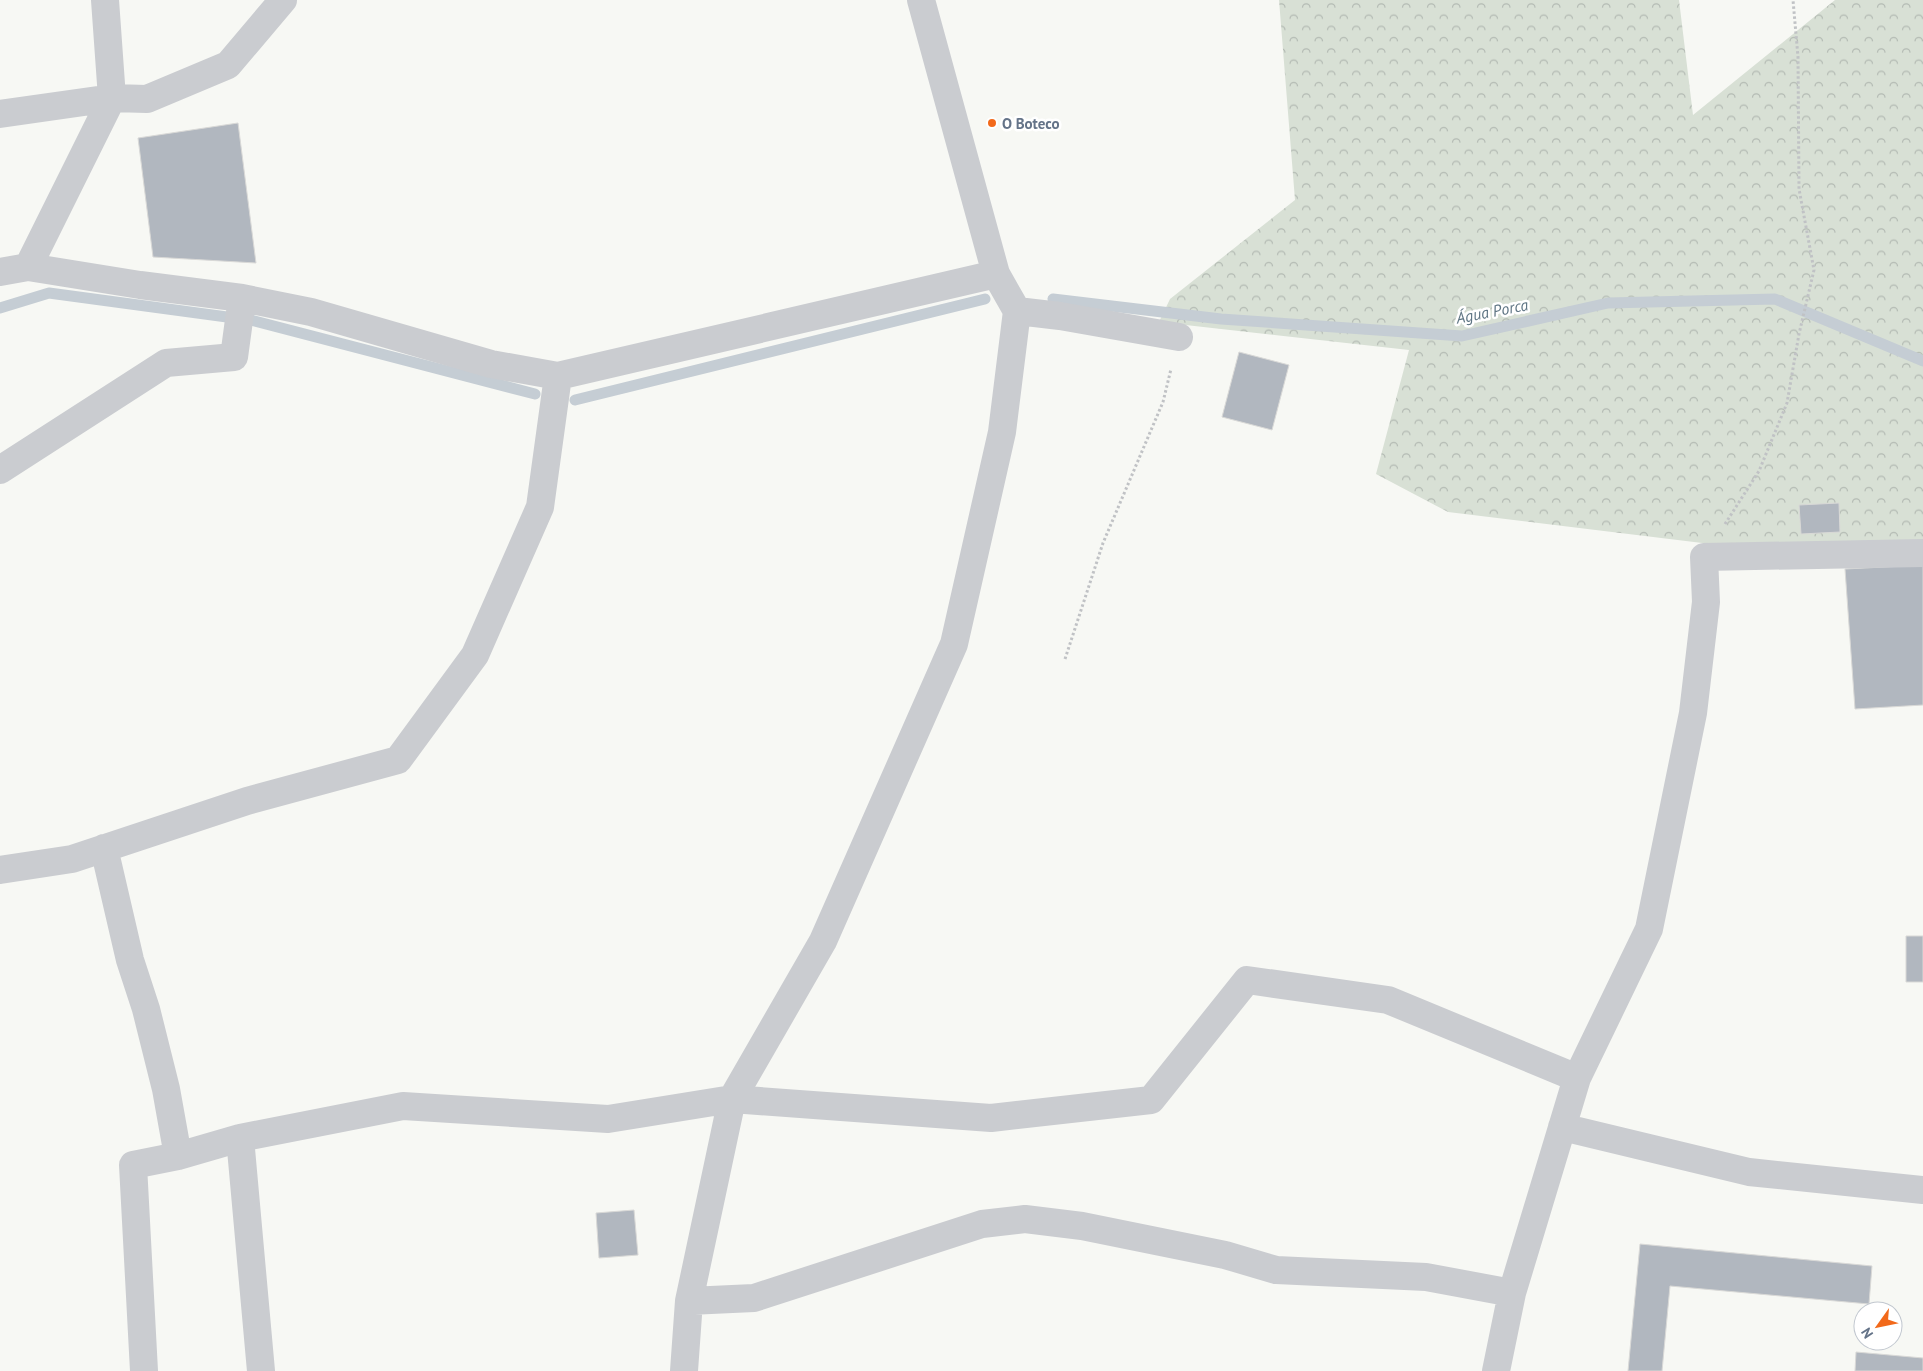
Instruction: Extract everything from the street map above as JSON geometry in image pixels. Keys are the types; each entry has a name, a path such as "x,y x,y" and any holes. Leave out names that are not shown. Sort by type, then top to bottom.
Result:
{"street":[{"path":"28,267 112,98 105,0"},
{"path":"0,114 112,98 147,99 228,65 282,0"},
{"path":"684,1371 689,1301 732,1099 823,941 954,644 1002,432 1017,311 996,274 922,0"},
{"path":"0,272 28,267 140,285 242,298 311,312 491,364 558,376 996,274"},
{"path":"0,470 166,363 234,357 242,298"},
{"path":"1017,311 1060,316 1179,337"},
{"path":"0,870 72,859 248,801 398,760 475,655 540,507 558,376"},
{"path":"1496,1371 1512,1293 1577,1078 1649,929 1693,714 1706,602 1704,557 1923,553"},
{"path":"104,848 130,960 146,1009 166,1089 178,1156"},
{"path":"144,1371 133,1165 178,1156 240,1138 403,1106 608,1119 732,1099 992,1118 1151,1100 1247,980 1388,1000 1577,1078"},
{"path":"1562,1127 1749,1172 1923,1190"},
{"path":"240,1138 261,1371"},
{"path":"689,1301 754,1298 982,1224 1025,1219 1082,1226 1216,1253 1276,1270 1426,1277 1512,1293"}],"path":[{"path":"1704,557 1759,472 1787,403 1799,334 1814,270 1799,189 1798,56 1792,0"},
{"path":"1065,660 1104,543 1163,402 1179,337"}],"green space":[{"path":"1279,0 1679,0 1693,115 1835,0 1923,0 1923,570 1448,512 1376,474 1409,350 1159,322 1170,299 1295,200"}],"building":[{"path":"238,123 256,263 153,257 138,138"},
{"path":"1239,352 1289,365 1272,430 1222,417"},
{"path":"1839,503 1840,532 1801,534 1799,505"},
{"path":"1923,565 1923,705 1855,709 1845,569"},
{"path":"1906,936 1923,936 1923,982 1906,982"},
{"path":"634,1210 638,1255 599,1258 596,1213"},
{"path":"1640,1244 1872,1266 1869,1301 1853,1301 1853,1303 1670,1286 1662,1371 1628,1371"},
{"path":"1856,1352 1923,1358 1923,1371 1855,1371"}],"waterway":[{"path":"0,308 49,293 227,317"},
{"path":"575,400 985,299"},
{"name":"Água Porca","path":"1053,299 1221,319 1462,336 1608,303 1775,299 1923,361"},
{"path":"247,319 535,394"}],"place":[{"name":"O Boteco","path":"992,123"}]}
